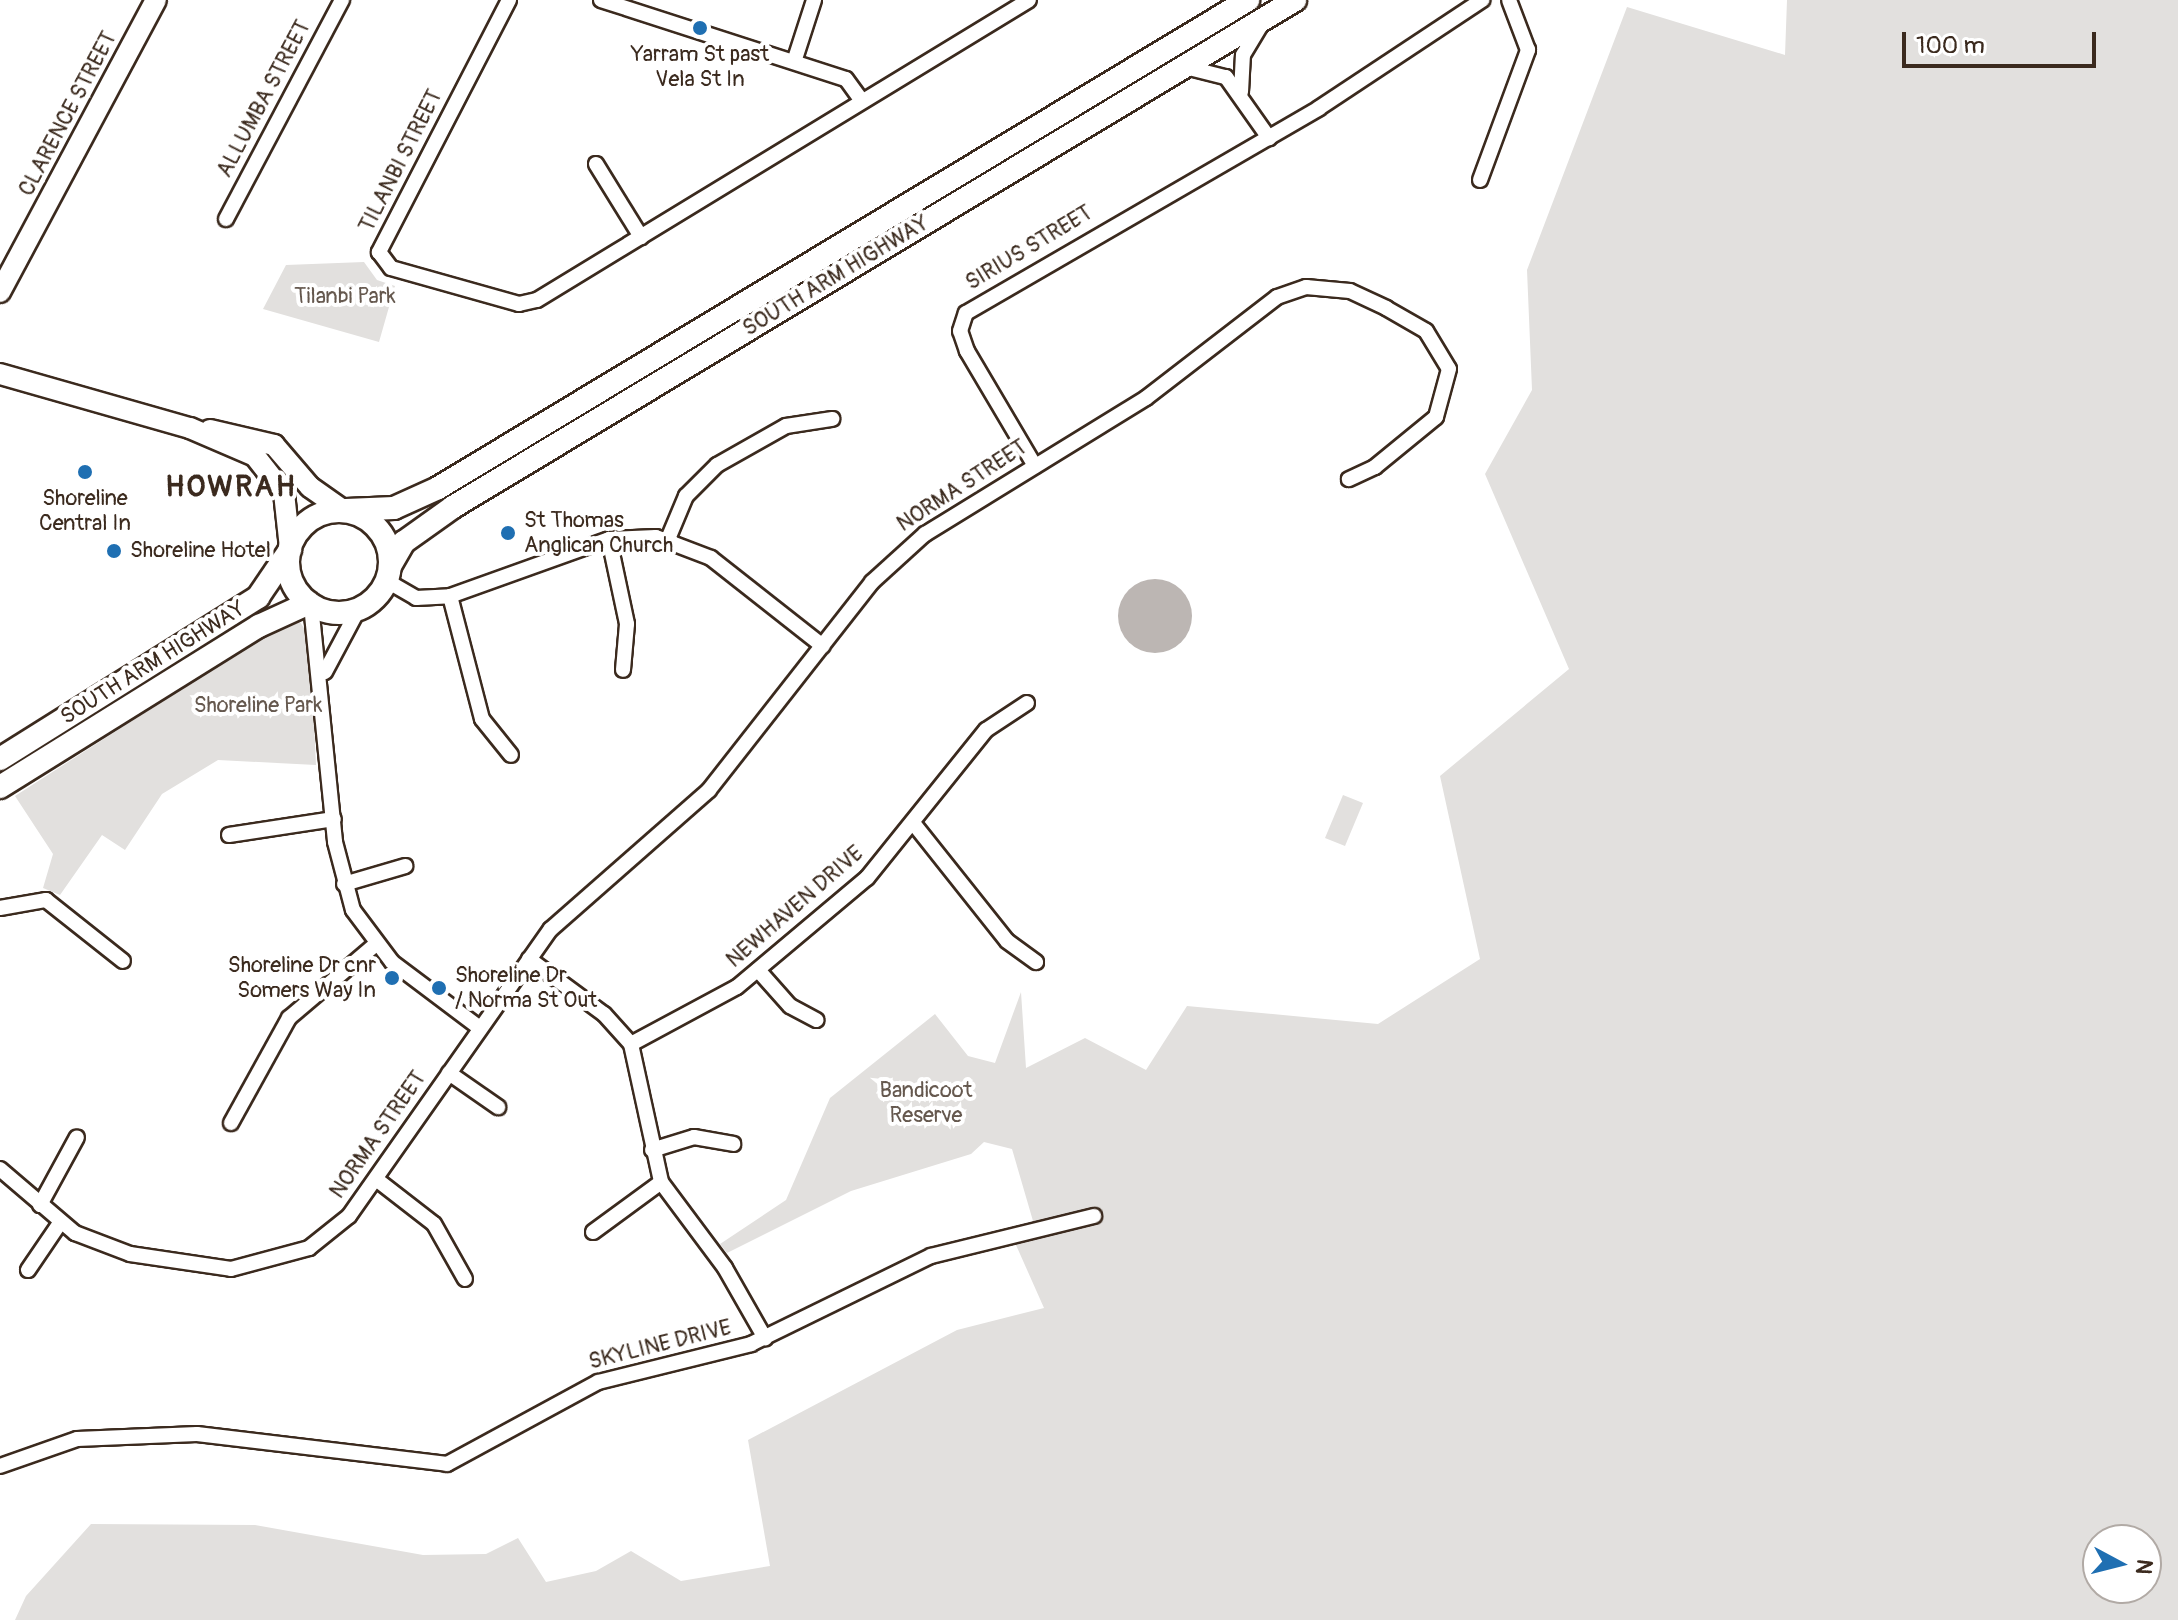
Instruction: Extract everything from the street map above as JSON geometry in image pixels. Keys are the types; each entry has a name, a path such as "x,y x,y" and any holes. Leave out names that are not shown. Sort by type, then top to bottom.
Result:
{"main road":[{"name":"CLARENCE STREET","path":"0,292 156,0"},
{"name":"SOUTH ARM HIGHWAY","path":"344,510 394,508 438,488 1248,0"},
{"name":"SOUTH ARM HIGHWAY","path":"389,573 404,542 453,507 1295,0"},
{"path":"0,311 7,277"},
{"path":"2,372 190,428 265,440 344,510 379,533 389,573 358,610 310,604 296,585 286,500 268,467 190,428"},
{"path":"290,549 304,522 344,510"},
{"name":"SOUTH ARM HIGHWAY","path":"0,759 258,597 290,549"},
{"name":"SOUTH ARM HIGHWAY","path":"0,787 259,626 310,604"}],"street":[{"name":"ALLUMBA STREET","path":"226,219 342,0"},
{"name":"TILANBI STREET","path":"509,0 388,230 381,258 391,268 519,304 641,237 1029,0"},
{"path":"601,0 846,79 862,101"},
{"path":"794,62 814,0"},
{"name":"SIRIUS STREET","path":"1035,466 967,351 960,331 966,313 1269,138 1482,0"},
{"path":"1480,180 1528,50 1509,0"},
{"path":"1241,92 1243,55 1266,17"},
{"path":"1180,69 1215,69 1241,92 1269,138"},
{"path":"596,164 641,237"},
{"name":"NORMA STREET","path":"0,1169 60,1223 130,1254 247,1268 292,1257 323,1239 376,1179 529,959 571,909 709,790 823,646 906,548 1155,392 1277,297 1321,287 1367,297 1426,331 1449,369 1436,417 1375,467 1349,479"},
{"path":"668,539 686,496 717,465 786,426 832,419"},
{"path":"389,573 416,598 450,596 609,539 668,539 711,558 823,646"},
{"path":"609,539 627,624 623,670"},
{"path":"450,596 482,719 511,755"},
{"path":"310,604 323,683 334,819 344,884 376,944 480,1028"},
{"path":"323,683 329,657 358,610"},
{"name":"NEWHAVEN DRIVE","path":"631,1044 758,970 820,910 867,878 914,824 986,730 1027,703"},
{"path":"229,835 334,819"},
{"path":"914,824 1007,941 1036,962"},
{"path":"344,884 405,866"},
{"path":"0,908 46,900 123,961"},
{"path":"231,1123 289,1018 376,944"},
{"path":"529,959 604,1014 631,1044 661,1182 725,1268 765,1338"},
{"path":"758,970 790,1006 816,1020"},
{"name":"NORMA STREET","path":"449,1073 498,1107"},
{"path":"40,1205 77,1137"},
{"path":"652,1150 694,1137 733,1144"},
{"path":"376,1179 434,1224 465,1279"},
{"path":"593,1232 661,1182"},
{"name":"SKYLINE DRIVE","path":"0,1466 77,1439 197,1434 262,1436 447,1464 583,1388 765,1338 907,1265 1094,1216"},
{"path":"28,1270 60,1223"}],"green space":[{"name":"Bandicoot Reserve","path":"1787,0 2178,0 2178,1620 15,1620 26,1596 91,1524 255,1525 423,1555 486,1554 518,1538 546,1582 596,1571 631,1551 681,1581 770,1566 748,1440 957,1330 1044,1308 1016,1245 1033,1221 1012,1149 984,1142 971,1154 851,1191 727,1253 720,1244 786,1200 830,1098 935,1014 968,1056 995,1063 1021,992 1026,1068 1085,1038 1146,1070 1187,1006 1378,1024 1480,959 1440,776 1569,669 1485,474 1532,390 1527,270 1627,7 1785,55"},
{"name":"Tilanbi Park","path":"364,262 377,280 395,286 379,342 263,309 286,265"},
{"name":"Shoreline Park","path":"300,622 310,637 316,765 218,760 162,794 125,850 102,835 60,895 43,888 53,854 15,796 258,640"},
{"path":"1343,795 1363,803 1345,846 1325,838"}],"shaded area":[{"path":"1155,579 1176,585 1186,595 1192,616 1186,637 1176,647 1155,653 1134,647 1124,637 1118,616 1124,595 1134,585"}],"place":[{"name":"Yarram St past Vela St In","path":"700,28"},
{"name":"Shoreline Central In","path":"85,472"},
{"name":"St Thomas Anglican Church","path":"508,533"},
{"name":"Shoreline Hotel","path":"114,551"},
{"name":"Shoreline Dr cnr Somers Way In","path":"392,978"},
{"name":"Shoreline Dr / Norma St Out","path":"439,988"}],"district":[{"name":"HOWRAH","path":"231,487"}]}
